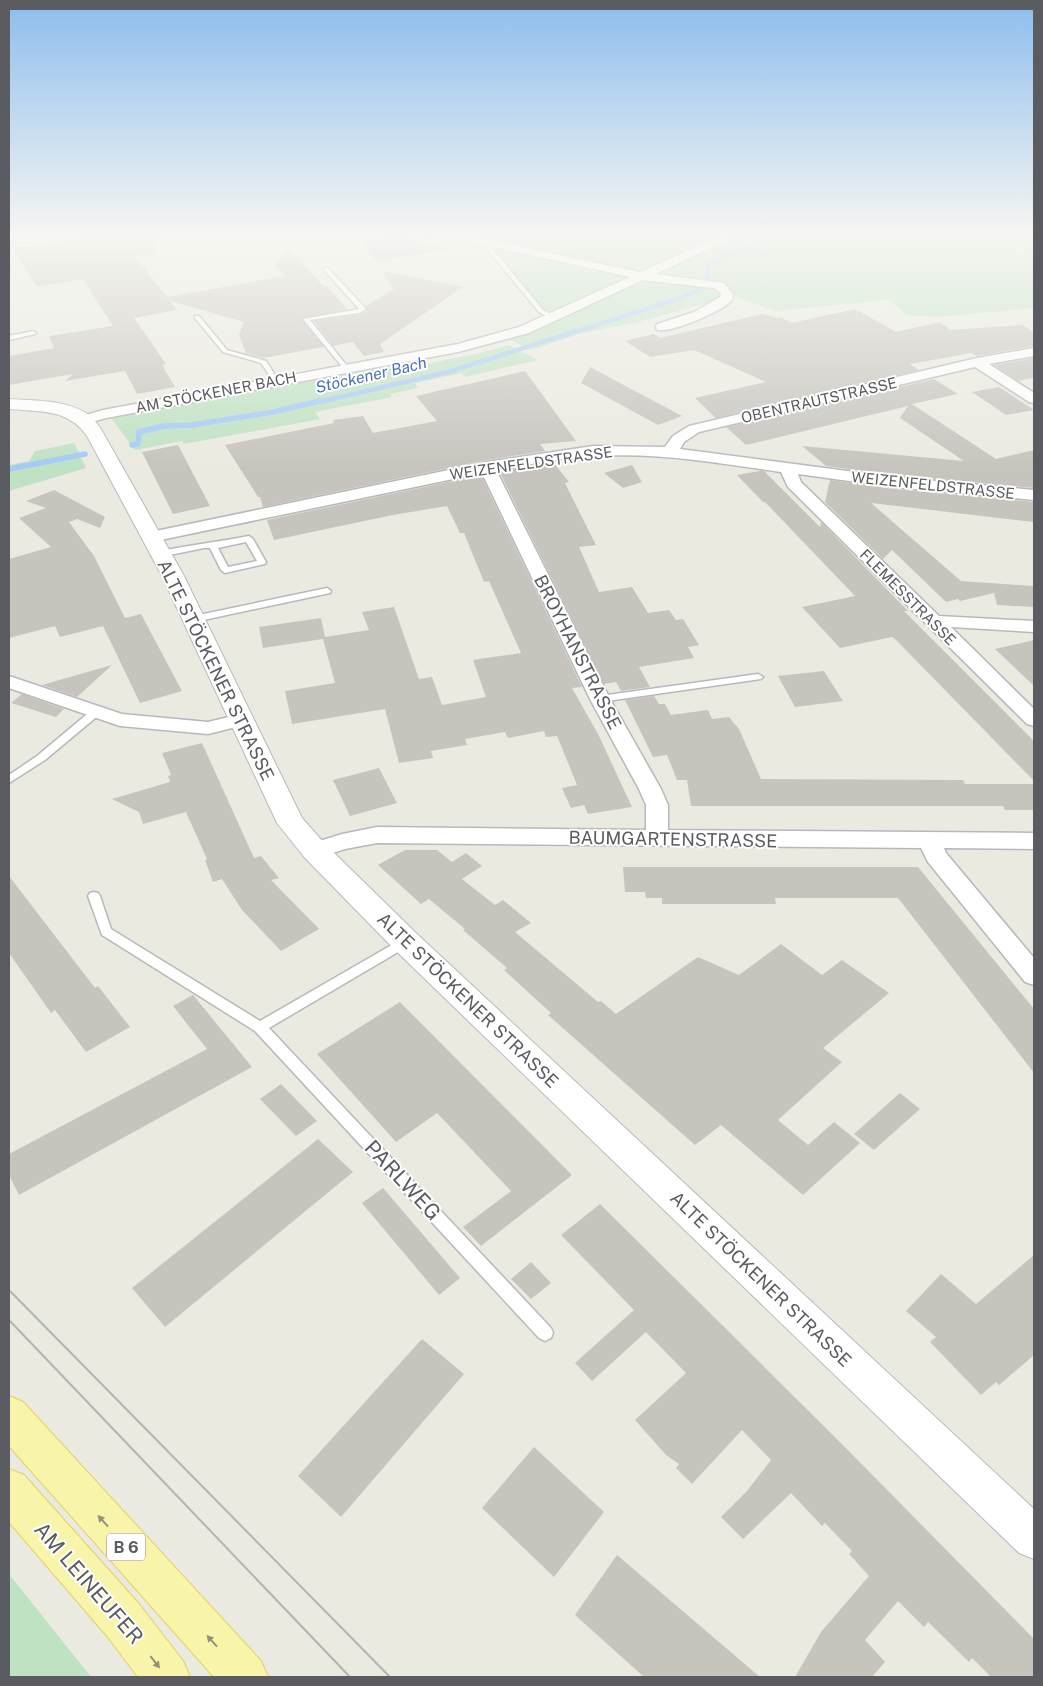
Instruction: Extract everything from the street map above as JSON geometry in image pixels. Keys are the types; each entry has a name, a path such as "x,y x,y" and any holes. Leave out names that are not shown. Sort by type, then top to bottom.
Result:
{"main road":[{"name":"B 6","path":"9,1416 245,1677"},
{"name":"AM LEINEUFER","path":"9,1490 123,1620 167,1677"}],"street":[{"name":"AM STÖCKENER BACH","path":"84,420 103,414 482,343 524,330 564,312"},
{"path":"662,327 705,312"},
{"name":"OBENTRAUTSTRASSE","path":"670,452 678,439 694,429 977,362 1034,352"},
{"path":"977,362 1034,399"},
{"path":"9,404 56,409 72,413 84,420"},
{"name":"ALTE STÖCKENER STRASSE","path":"84,420 96,435 156,545 194,619 291,823 315,851 406,942 1034,1538"},
{"name":"WEIZENFELDSTRASSE","path":"156,545 396,485 487,467 593,451 670,452 788,469 994,493 1034,495"},
{"name":"BROYHANSTRASSE","path":"487,467 600,699 656,805 657,839"},
{"name":"FLEMESSTRASSE","path":"788,469 794,484 1034,720"},
{"path":"932,621 1034,626"},
{"path":"9,682 120,720 208,728 241,720"},
{"name":"BAUMGARTENSTRASSE","path":"315,851 342,842 377,835 1034,841"},
{"path":"930,841 936,856 1034,974"}],"lane":[{"path":"346,368 306,319 354,312"},
{"path":"542,312 552,317"},
{"path":"197,317 225,351 264,362 276,381"},
{"path":"9,338 33,333"},
{"path":"156,545 213,546 249,539 262,562 225,570 213,546"},
{"path":"194,619 327,591"},
{"path":"600,699 758,677"},
{"path":"9,780 41,758 96,712"},
{"name":"PARLWEG","path":"94,896 106,932 260,1027 545,1333"},
{"path":"260,1027 406,942"}],"green space":[{"path":"547,312 676,312 634,323 582,333 531,350 508,339"},
{"path":"903,312 995,312 938,317 907,315"},
{"path":"509,345 538,360 466,377 462,373 415,383 418,388 390,394 392,397 315,412 320,419 184,444 182,441 135,450 111,418 393,367 396,370 476,354"},
{"path":"74,443 86,468 9,491 9,465 29,461 35,451"},
{"path":"9,1574 91,1677 9,1677"}],"building":[{"path":"104,312 168,312 134,318 166,364 162,365 175,387 137,394 125,371 65,381 73,374 9,385 9,356 54,348 49,336 113,326"},
{"path":"208,312 334,312 302,318 324,347 263,358 246,353 239,335 244,322"},
{"path":"366,312 427,312 380,344 384,352 364,356 353,342 333,346 314,321 359,315"},
{"path":"843,312 860,312 896,332 940,322 950,330 1023,325 1034,333 1034,346 976,356 971,353 910,364 919,370 716,418 695,398 766,382 694,350 650,357 625,341 654,334 660,338 762,314 777,318 781,317 791,323"},
{"path":"1034,358 1034,378 1018,381 994,365"},
{"path":"590,367 682,416 658,425 581,383"},
{"path":"525,371 576,441 540,444 545,451 487,460 263,507 260,497 258,497 225,445 334,423 333,420 363,416 373,433 437,421 416,396"},
{"path":"934,379 958,394 912,404 996,459 1034,450 1034,488 893,475 826,466 802,446 964,461 900,418 908,406 746,445 726,427"},
{"path":"999,387 1034,410 1006,415 972,392"},
{"path":"178,445 210,506 173,514 142,452"},
{"path":"553,462 569,482 565,483 596,545 579,547 599,592 632,587 648,613 669,610 676,620 683,619 699,645 688,647 694,658 639,667 650,687 621,691 616,682 604,684 499,471"},
{"path":"632,465 642,482 623,488 604,473"},
{"path":"764,471 820,527 821,522 908,611 904,611 1034,741 1034,781 892,637 840,648 802,607 855,596 737,475"},
{"path":"481,475 582,687 572,688 599,736 632,807 588,814 584,805 571,808 562,788 577,785 557,736 546,737 544,731 508,738 505,732 465,739 467,745 431,751 433,758 399,763 385,709 292,724 285,691 335,683 323,639 263,648 259,627 321,618 325,637 369,630 362,612 394,607 419,679 432,677 442,705 486,697 473,660 521,653 489,581 484,582 464,533 460,533 447,506 393,515 274,540 267,520"},
{"path":"830,480 893,489 1034,502 1034,522 871,503 961,581 1034,586 1034,607 997,605 994,593 960,601 958,599 946,602 892,550 883,559 825,502"},
{"path":"54,490 105,517 100,528 77,519 69,522 94,556 125,618 141,614 182,691 140,703 103,626 60,637 55,626 9,638 9,559 51,547 19,518 46,508 26,501"},
{"path":"1034,640 1034,686 995,649"},
{"path":"112,665 77,697 42,685"},
{"path":"824,671 843,701 795,707 778,676"},
{"path":"22,694 64,709 56,717 11,703"},
{"path":"654,696 659,704 665,704 671,715 708,710 712,719 729,717 739,729 761,779 963,780 965,784 1034,784 1034,810 1005,810 1003,806 691,806 687,780 677,780 667,755 653,757 625,700"},
{"path":"202,743 254,858 261,856 279,878 271,880 319,929 281,951 242,910 222,879 213,882 205,860 207,859 186,812 143,824 139,812 112,799 170,782 168,776 171,775 162,753"},
{"path":"379,768 397,803 350,816 333,780"},
{"path":"405,850 437,850 452,862 466,853 482,866 462,879 495,905 503,900 531,923 515,932 598,1002 601,1001 616,1014 698,957 739,975 781,944 822,975 842,960 889,993 823,1048 842,1062 778,1120 808,1145 834,1122 860,1143 803,1195 721,1125 695,1145 548,1015 551,1013 504,970 507,968 463,930 465,929 429,899 421,904 378,865"},
{"path":"623,867 918,867 1034,1009 1034,1073 898,898 775,898 776,904 662,904 662,898 646,898 645,892 625,892"},
{"path":"9,876 95,988 98,986 130,1027 86,1052 55,1010 51,1013 9,953"},
{"path":"193,995 252,1067 19,1195 9,1175 9,1154 207,1049 173,1006"},
{"path":"400,1002 572,1175 481,1246 463,1227 511,1191 437,1113 396,1142 317,1054"},
{"path":"281,1084 317,1121 296,1136 260,1099"},
{"path":"900,1093 920,1109 874,1150 854,1134"},
{"path":"318,1139 353,1172 165,1327 132,1288"},
{"path":"383,1188 460,1278 439,1295 362,1203"},
{"path":"600,1204 838,1440 1034,1639 1034,1677 991,1677 972,1658 969,1662 928,1622 924,1627 898,1601 865,1640 885,1662 872,1677 795,1677 821,1632 869,1576 849,1554 852,1551 825,1523 822,1526 791,1493 743,1539 721,1517 747,1491 771,1460 742,1430 692,1484 676,1468 679,1464 666,1455 635,1420 686,1373 646,1332 592,1381 575,1363 634,1310 561,1235"},
{"path":"1034,1255 1034,1355 999,1385 996,1382 981,1395 930,1342 936,1337 906,1311 941,1274 976,1304"},
{"path":"531,1262 551,1283 531,1299 511,1279"},
{"path":"422,1339 464,1374 341,1517 298,1476"},
{"path":"534,1447 604,1512 554,1577 482,1508"},
{"path":"617,1555 760,1677 644,1677 575,1615"}],"waterway":[{"name":"Stöckener Bach","path":"319,402 448,372 638,312"},
{"name":"Stöckener Bach","path":"132,445 138,444 139,432 164,426 192,425 273,412 324,400"},
{"name":"Stöckener Bach","path":"9,469 85,454"}],"tram line":[{"path":"9,1290 390,1677"},
{"path":"9,1320 350,1677"}]}
